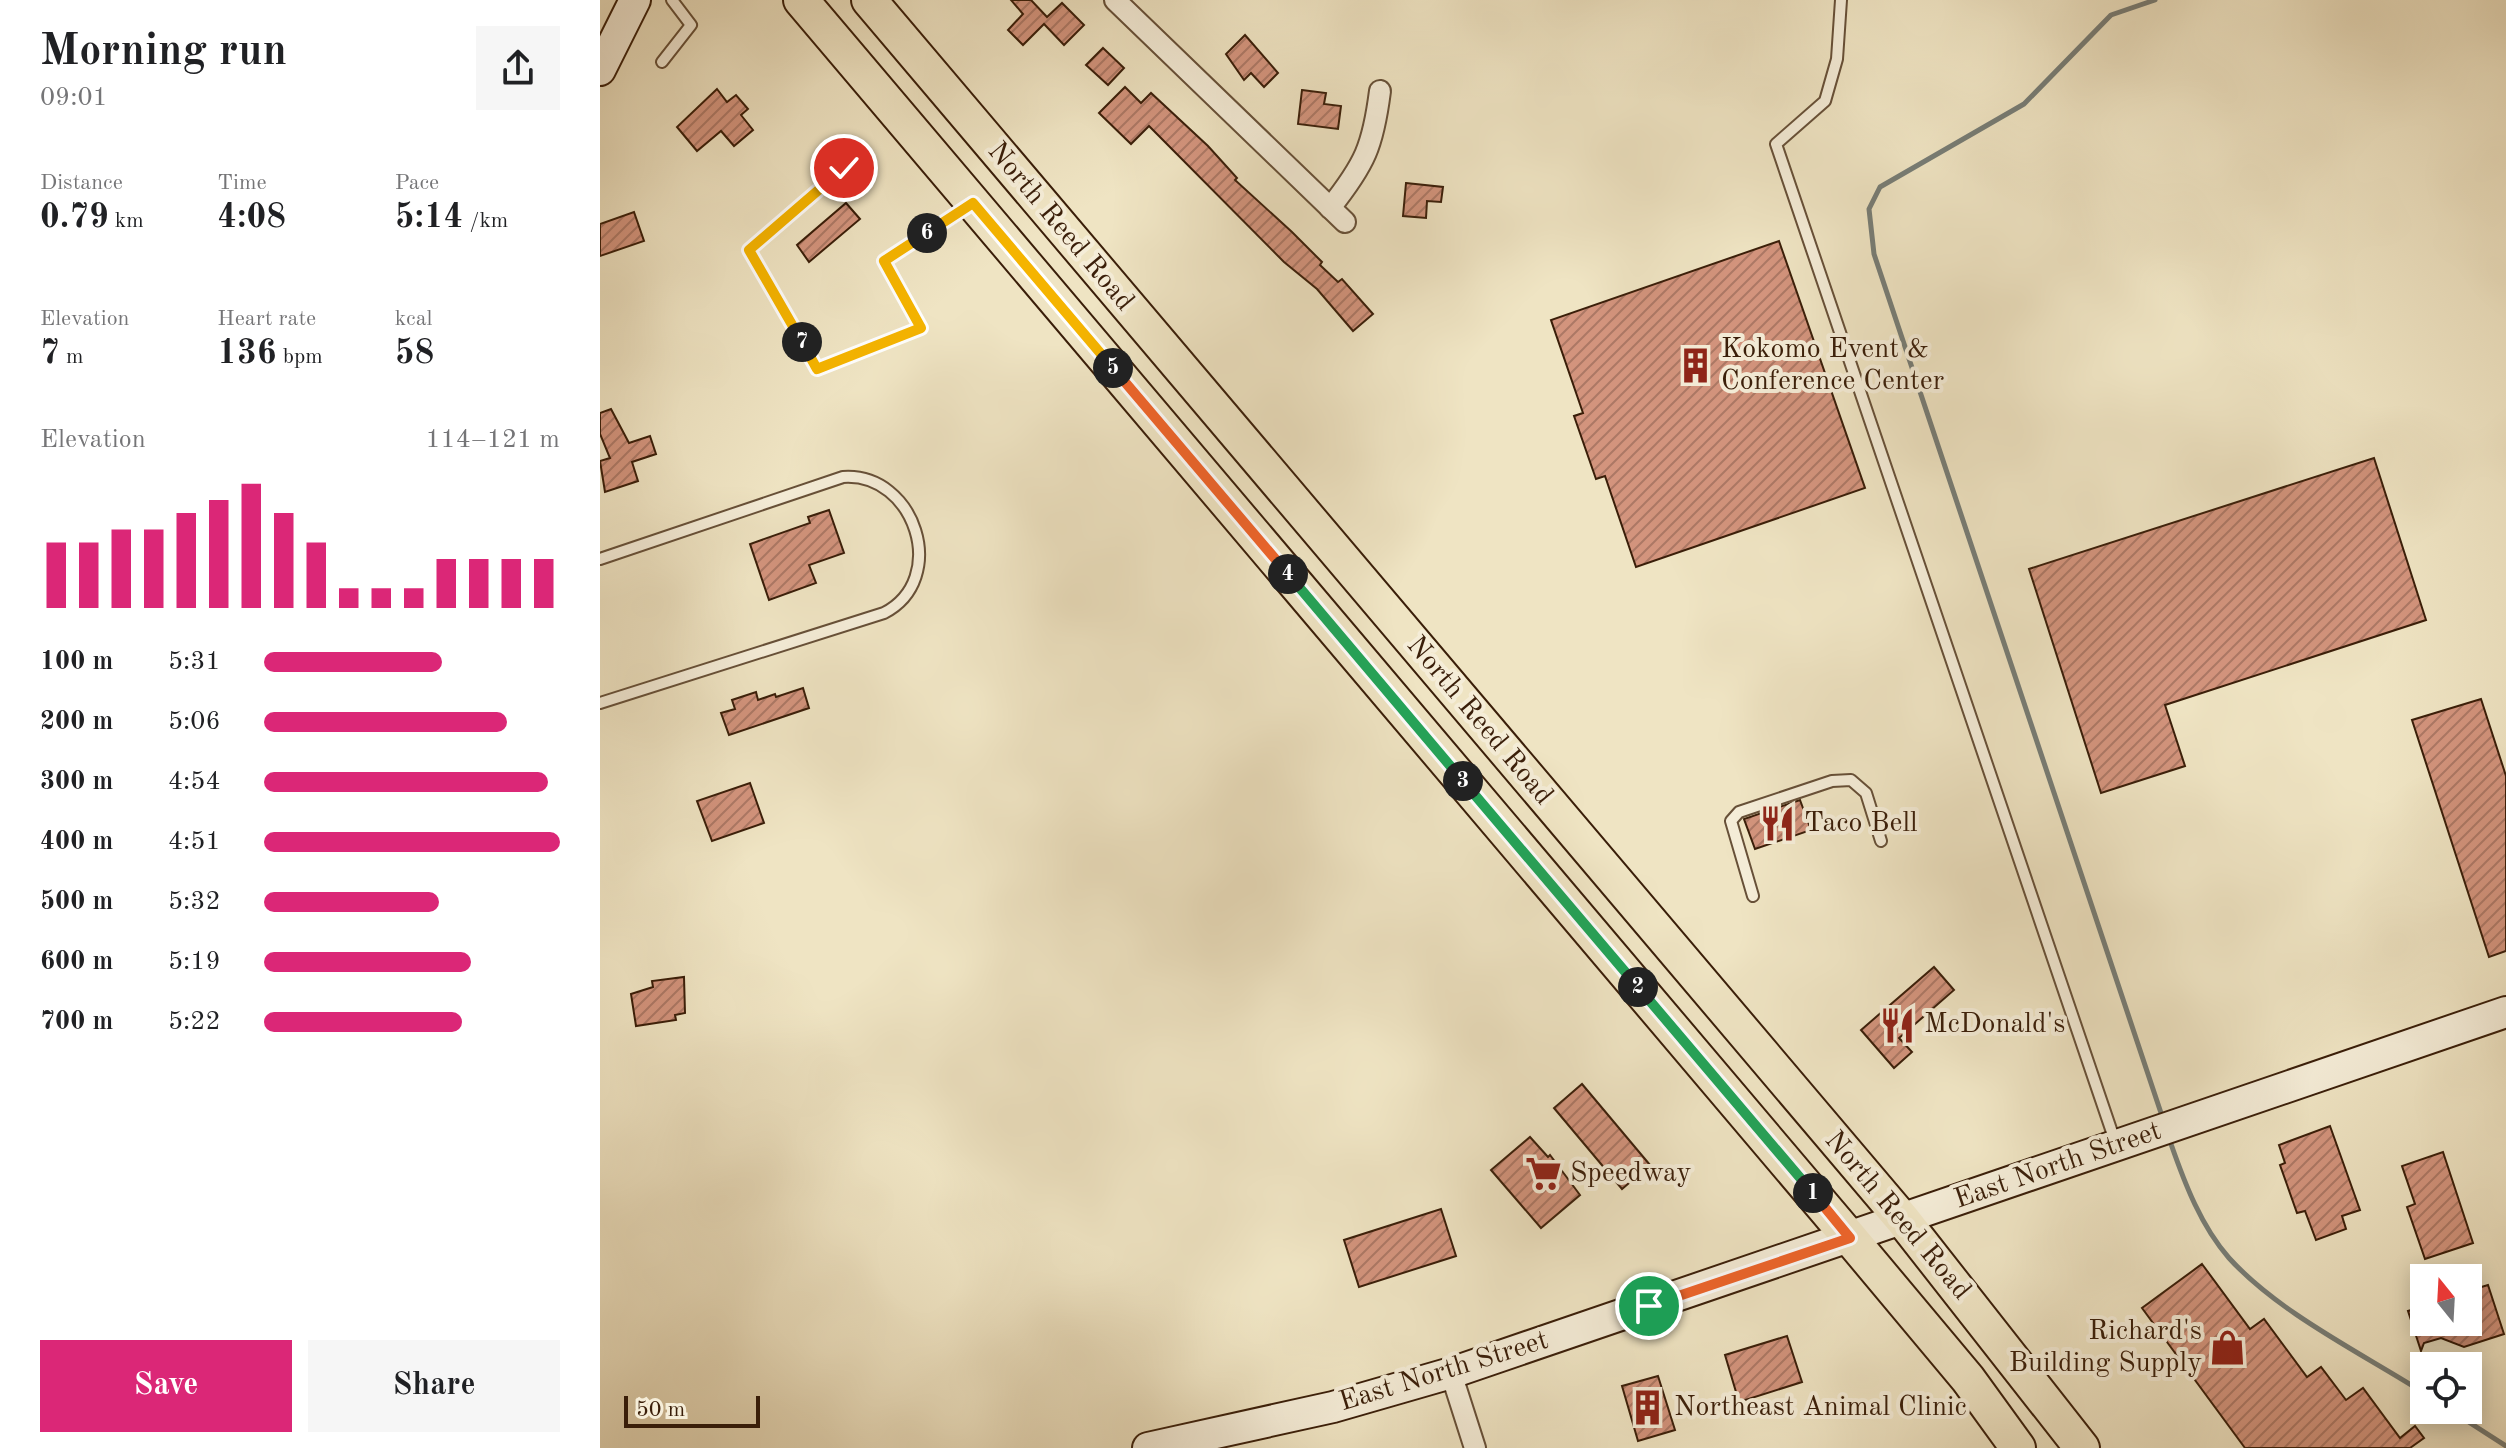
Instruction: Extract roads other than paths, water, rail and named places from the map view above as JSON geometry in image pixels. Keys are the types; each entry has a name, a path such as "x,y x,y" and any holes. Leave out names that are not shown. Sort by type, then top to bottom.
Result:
{"main road":[{"name":"North Reed Road","path":"801,0 1850,1238 1968,1379 2018,1448"},
{"name":"North Reed Road","path":"869,0 1903,1220 2082,1448"}],"street":[{"path":"600,70 635,0"},
{"path":"1115,0 1338,215 1374,139 1380,91"},
{"name":"East North Street","path":"1148,1448 1333,1407 1451,1373 2506,1012"},
{"path":"1451,1373 1475,1448"}],"lane":[{"path":"662,62 691,25 672,0"},
{"path":"1841,0 1837,59 1825,101 1776,144 2116,1146"},
{"path":"844,168 749,250 817,369 921,328 884,261 973,203"},
{"path":"600,559 843,477 864,475 884,485 906,509 913,523 919,565 907,596 899,605 884,613 600,703"},
{"path":"1753,896 1733,836 1731,821 1739,812 1832,781 1851,780 1866,793 1881,841"}],"waterway":[{"path":"2155,0 2111,15 2024,104 1880,187 1869,209 1874,254 2161,1113"},
{"path":"2171,1144 2202,1218 2229,1258 2249,1278 2296,1314 2410,1384"},
{"path":"2472,1424 2506,1446"}],"place":[{"name":"Kokomo Event & Conference Center","path":"1695,366"},
{"name":"Taco Bell","path":"1778,824"},
{"name":"McDonald's","path":"1898,1025"},
{"name":"Speedway","path":"1544,1174"},
{"name":"Richard's Building Supply","path":"2228,1348"},
{"name":"Northeast Animal Clinic","path":"1648,1408"}]}
